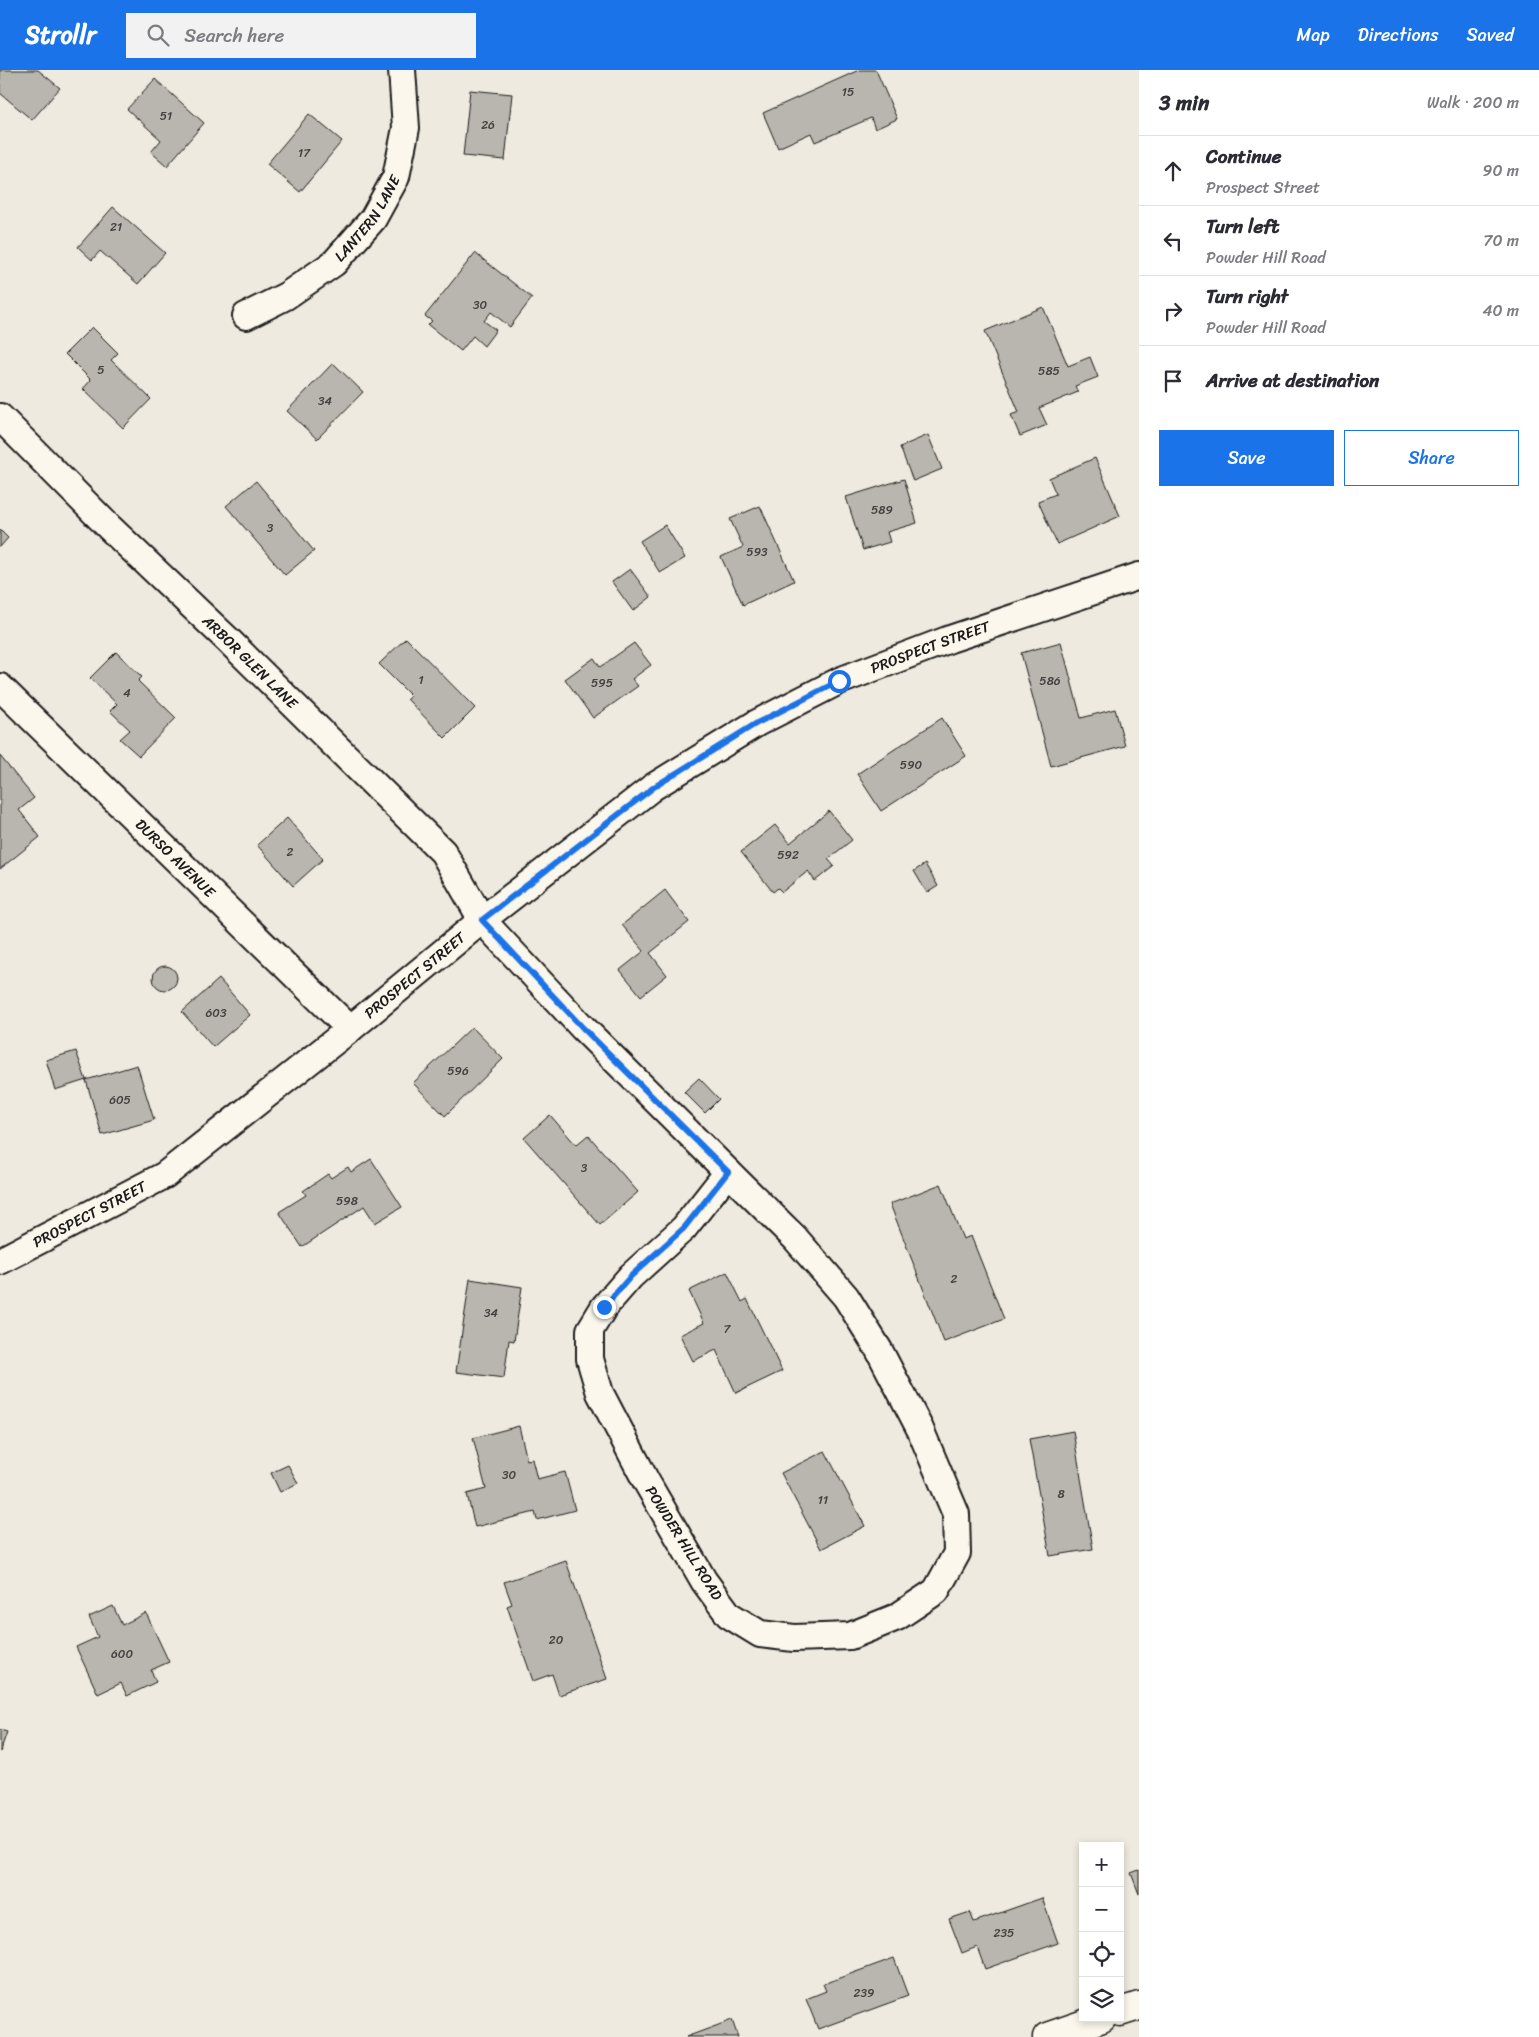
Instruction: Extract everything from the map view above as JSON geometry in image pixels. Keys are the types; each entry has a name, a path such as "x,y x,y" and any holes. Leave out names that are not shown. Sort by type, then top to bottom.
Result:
{"main road":[{"path":"1124,2011 1139,2006"},
{"path":"1047,2037 1090,2022"}],"street":[{"name":"LANTERN LANE","path":"246,316 286,296 334,263 373,219 396,177 406,128 402,70"},
{"name":"ARBOR GLEN LANE","path":"0,417 110,528 228,640 443,852 482,920"},
{"name":"PROSPECT STREET","path":"0,1261 165,1175 350,1029 482,920 654,787 757,723 839,681 950,639 1139,576"},
{"name":"DURSO AVENUE","path":"0,686 350,1029"},
{"name":"POWDER HILL ROAD","path":"482,920 583,1028 795,1238 846,1297 879,1350 920,1430 956,1514 957,1553 936,1590 897,1617 850,1636 794,1638 760,1634 729,1615 704,1581 646,1481 600,1393 590,1360 590,1330 604,1307 631,1276 684,1228 728,1172"}],"building":[{"path":"0,70 38,70 60,88 32,120 0,93"},
{"path":"859,70 876,70 897,119 875,129 871,118 815,142 811,133 778,148 763,113"},
{"path":"155,79 204,123 167,166 151,152 161,140 127,109"},
{"path":"470,90 512,94 505,160 463,156"},
{"path":"309,114 342,141 300,192 267,164"},
{"path":"113,207 165,253 138,284 100,251 92,260 78,247"},
{"path":"475,253 532,298 510,327 491,312 484,321 496,330 484,346 473,336 461,351 428,325 432,321 425,316"},
{"path":"1043,307 1068,366 1090,357 1098,377 1075,386 1078,392 1039,408 1047,425 1020,436 1011,415 1019,412 985,331"},
{"path":"92,327 118,353 111,360 151,399 123,428 83,389 91,380 65,354"},
{"path":"333,363 363,392 317,439 287,411"},
{"path":"928,435 942,469 913,481 900,447"},
{"path":"1095,458 1120,516 1057,544 1038,501 1056,494 1049,478"},
{"path":"904,479 917,523 887,532 890,542 863,550 846,497"},
{"path":"256,481 314,551 285,575 226,506"},
{"path":"760,506 794,581 743,605 721,557 743,547 730,519"},
{"path":"665,525 685,558 660,573 640,541"},
{"path":"0,530 8,538 0,547"},
{"path":"630,569 651,597 633,611 612,582"},
{"path":"406,638 475,708 445,738 407,699 411,696 379,664"},
{"path":"1061,642 1081,718 1115,709 1125,746 1051,766 1021,653"},
{"path":"634,643 651,665 632,679 638,686 593,718 565,679 594,658 600,667"},
{"path":"116,652 142,677 138,681 176,718 139,756 120,739 130,730 110,711 117,704 90,678"},
{"path":"942,718 966,756 881,811 857,774"},
{"path":"0,756 34,798 19,810 40,837 0,869"},
{"path":"829,811 852,840 828,859 834,866 815,881 808,871 782,892 778,888 773,892 741,852 775,825 790,843"},
{"path":"287,818 323,859 293,886 257,845"},
{"path":"925,864 938,886 927,893 914,871"},
{"path":"665,890 689,922 650,953 667,975 641,996 620,970 644,951 622,925"},
{"path":"165,966 174,969 177,978 174,987 165,990 156,987 153,978 156,969"},
{"path":"219,979 250,1015 213,1047 182,1012"},
{"path":"472,1027 503,1059 445,1116 413,1083"},
{"path":"76,1051 86,1080 55,1090 46,1060"},
{"path":"137,1065 154,1120 102,1135 86,1080"},
{"path":"699,1078 719,1099 705,1113 684,1092"},
{"path":"550,1115 576,1145 588,1135 638,1192 600,1225 524,1138"},
{"path":"371,1159 402,1207 375,1223 364,1206 302,1247 279,1212 306,1195 303,1191 328,1174 331,1178 348,1167 351,1172"},
{"path":"941,1184 963,1239 971,1236 1004,1319 944,1342 890,1204"},
{"path":"727,1272 742,1302 747,1299 782,1371 736,1393 716,1350 693,1361 680,1335 704,1323 689,1291"},
{"path":"470,1279 522,1287 514,1341 509,1340 504,1378 456,1372"},
{"path":"519,1426 527,1460 532,1459 537,1479 565,1472 575,1510 537,1520 535,1512 475,1527 467,1494 486,1489 473,1438"},
{"path":"1073,1431 1093,1549 1050,1556 1029,1439"},
{"path":"825,1451 865,1526 821,1549 781,1473"},
{"path":"288,1465 298,1483 280,1492 271,1473"},
{"path":"566,1561 607,1679 559,1695 552,1674 533,1681 507,1606 512,1604 504,1582"},
{"path":"113,1606 122,1625 146,1613 169,1662 151,1670 156,1682 127,1696 121,1683 98,1694 76,1647 98,1637 89,1617"},
{"path":"0,1730 7,1732 0,1752"},
{"path":"1139,1870 1139,1894 1131,1873"},
{"path":"1042,1898 1058,1943 985,1969 977,1947 962,1953 949,1919 970,1912 974,1922"},
{"path":"894,1958 908,1996 818,2029 806,1999 826,1991 823,1984"},
{"path":"732,2020 738,2037 686,2037"}],"route":[{"path":"604,1307 631,1276 684,1228 728,1172 583,1028 482,920 654,787 757,723 839,681"}]}
